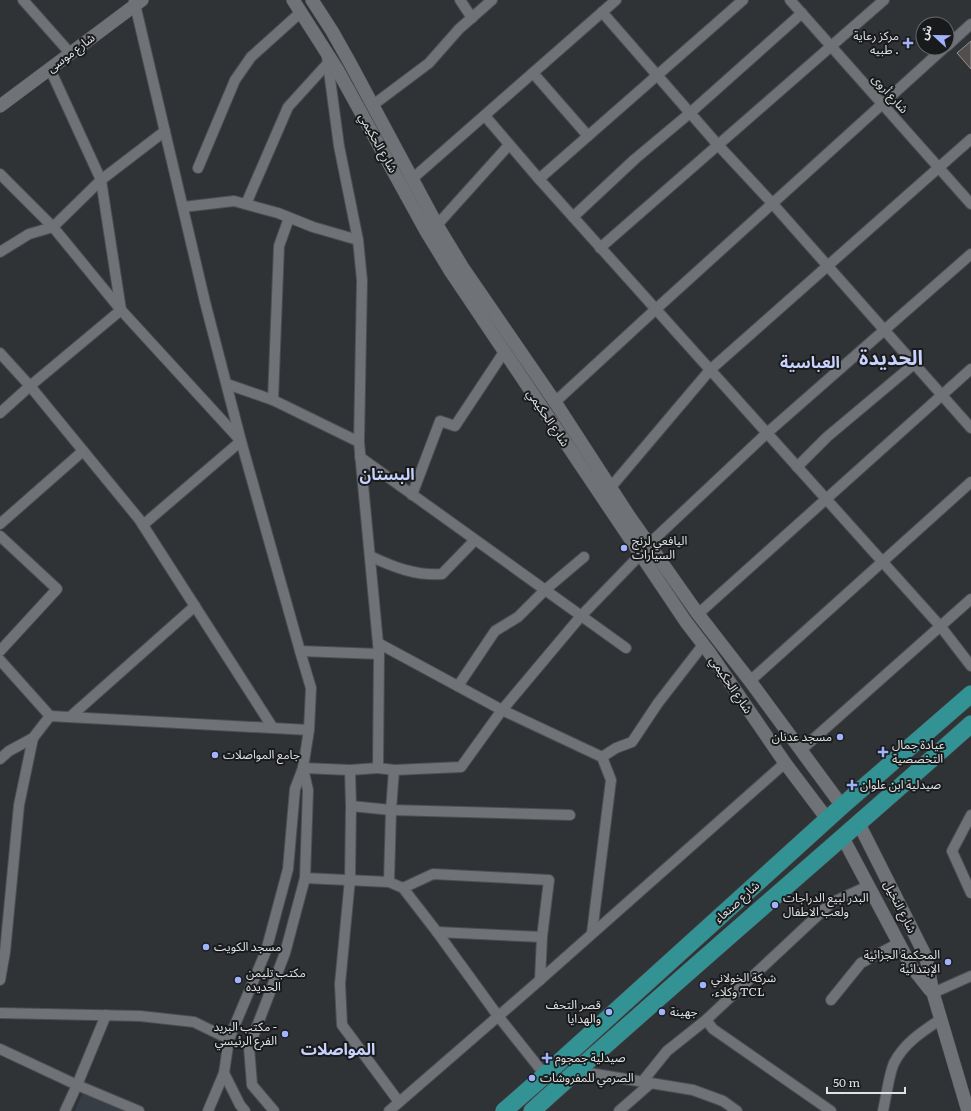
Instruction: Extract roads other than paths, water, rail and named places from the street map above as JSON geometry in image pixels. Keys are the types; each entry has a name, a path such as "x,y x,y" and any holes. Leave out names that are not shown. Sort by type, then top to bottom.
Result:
{"highway":[{"name":"شارع صنعاء","path":"504,1111 702,934 842,806 971,694"},
{"name":"شارع صنعاء","path":"532,1111 712,950 843,838 971,724"},
{"path":"729,909 727,917 732,924 742,925"},
{"path":"702,934 711,937 714,944 712,950"}],"street":[{"path":"23,0 70,53"},
{"name":"شارع الحكيمي","path":"293,0 327,57 337,69 426,231 451,272 686,622 785,763 828,820"},
{"name":"شارع الحكيمي","path":"312,0 332,31 437,225 463,268 555,402 649,544 698,614 750,681 842,806"},
{"path":"460,0 472,18"},
{"path":"373,105 428,63 459,29 492,0"},
{"path":"412,179 616,0"},
{"path":"539,179 743,0"},
{"name":"شارع أروى","path":"790,0 971,204"},
{"path":"600,248 884,0"},
{"path":"137,1 165,131 205,302 241,441 300,651 312,688 309,730 303,768 295,789 288,869 266,951 229,1039 224,1074 208,1111"},
{"name":"شارع موسى","path":"1,105 137,1"},
{"path":"198,168 235,80 251,57 301,12"},
{"path":"602,12 718,145 772,203 971,428"},
{"path":"573,217 635,158 690,113 802,13"},
{"path":"955,39 971,24"},
{"path":"555,402 935,56"},
{"path":"246,204 288,107 327,57"},
{"path":"327,57 339,146 358,240 362,280 359,442 379,654 378,768"},
{"path":"50,69 101,180 121,310"},
{"path":"533,73 588,136"},
{"path":"485,116 600,248 941,626 971,666"},
{"path":"0,252 29,234 53,227 101,180 165,131"},
{"path":"611,487 710,370 971,139"},
{"path":"437,225 509,145"},
{"path":"0,174 53,227 121,310 241,441"},
{"path":"183,207 234,201 358,240"},
{"path":"273,400 279,246 289,218"},
{"path":"649,544 767,433 971,254"},
{"path":"0,413 121,310"},
{"path":"412,495 440,420 455,426 504,352"},
{"path":"0,353 30,386 143,525 273,728"},
{"path":"798,467 827,438 914,364"},
{"path":"698,614 971,369"},
{"path":"227,384 273,400 359,442"},
{"path":"143,525 241,441"},
{"path":"0,524 83,451"},
{"path":"360,457 626,648"},
{"path":"750,681 971,482"},
{"path":"0,536 57,590 0,651"},
{"path":"370,556 396,568 430,575 442,574 475,540"},
{"path":"303,768 350,770 378,768 394,770 461,766 502,710 581,616 640,555"},
{"path":"458,686 495,630 518,618 545,590 584,557"},
{"path":"801,750 971,599"},
{"path":"70,717 195,606"},
{"path":"378,643 502,710 602,757 611,780 592,933"},
{"path":"602,757 616,748 632,742 658,703 703,645"},
{"path":"300,651 379,654"},
{"path":"0,660 50,716 309,730"},
{"path":"0,759 9,751 33,738 50,716"},
{"path":"0,980 19,805 33,738"},
{"path":"389,1111 540,980 785,763"},
{"path":"274,1111 252,1085 249,1047 285,953 305,878 308,790 303,768"},
{"path":"350,770 350,879 340,984 342,1025 399,1102"},
{"path":"389,882 391,810 394,770"},
{"path":"351,806 391,810 570,815"},
{"path":"971,815 952,851 971,893"},
{"name":"شارع النخيل","path":"859,824 926,958 933,993 968,1111"},
{"name":"شارع النخيل","path":"843,838 911,966 933,993"},
{"path":"403,888 433,874 549,880 542,936 540,980"},
{"path":"305,878 389,882 403,888 498,1016 545,1075"},
{"path":"619,1111 646,1082 667,1051 706,1020 831,903 868,886"},
{"path":"437,932 542,936"},
{"path":"831,1000 861,963 899,943"},
{"path":"933,993 971,976"},
{"path":"0,1013 140,1016 194,1022 229,1039"},
{"path":"65,1111 106,1015"},
{"path":"883,1111 894,1064 901,1052 913,1039 941,1019"},
{"path":"706,1020 714,1029 831,1111"},
{"path":"0,1049 77,1085 139,1111"},
{"path":"577,1071 693,1090 722,1101 737,1111"},
{"path":"224,1074 240,1105 245,1111"}],"place":[{"name":"مركز رعاية طبيه .","path":"908,43"},
{"name":"اليافعي لرنج السيارات","path":"624,548"},
{"name":"مسجد عدنان","path":"840,737"},
{"name":"عيادة جمال التخصصية","path":"883,752"},
{"name":"جامع المواصلات","path":"215,755"},
{"name":"صيدلية ابن علوان","path":"852,785"},
{"name":"البدر لبيع الدراجات ولعب الاطفال","path":"775,905"},
{"name":"مسجد الكويت","path":"206,947"},
{"name":"المحكمة الجزائية الإبتدائية","path":"948,962"},
{"name":"مكتب تليمن الحديده","path":"238,980"},
{"name":"شركة الخولاني .وكلاء TCL","path":"703,985"},
{"name":"قصر التحف والهدايا","path":"609,1012"},
{"name":"جهينة","path":"662,1012"},
{"name":"مكتب البريد - الفرع الرئيسي","path":"285,1034"},
{"name":"صيدلية جمجوم","path":"547,1058"},
{"name":"الصرمي للمفروشات","path":"532,1078"}],"district":[{"name":"الحديدة","path":"891,358"},
{"name":"العباسية","path":"810,362"},
{"name":"البستان","path":"387,474"},
{"name":"المواصلات","path":"338,1049"}]}
